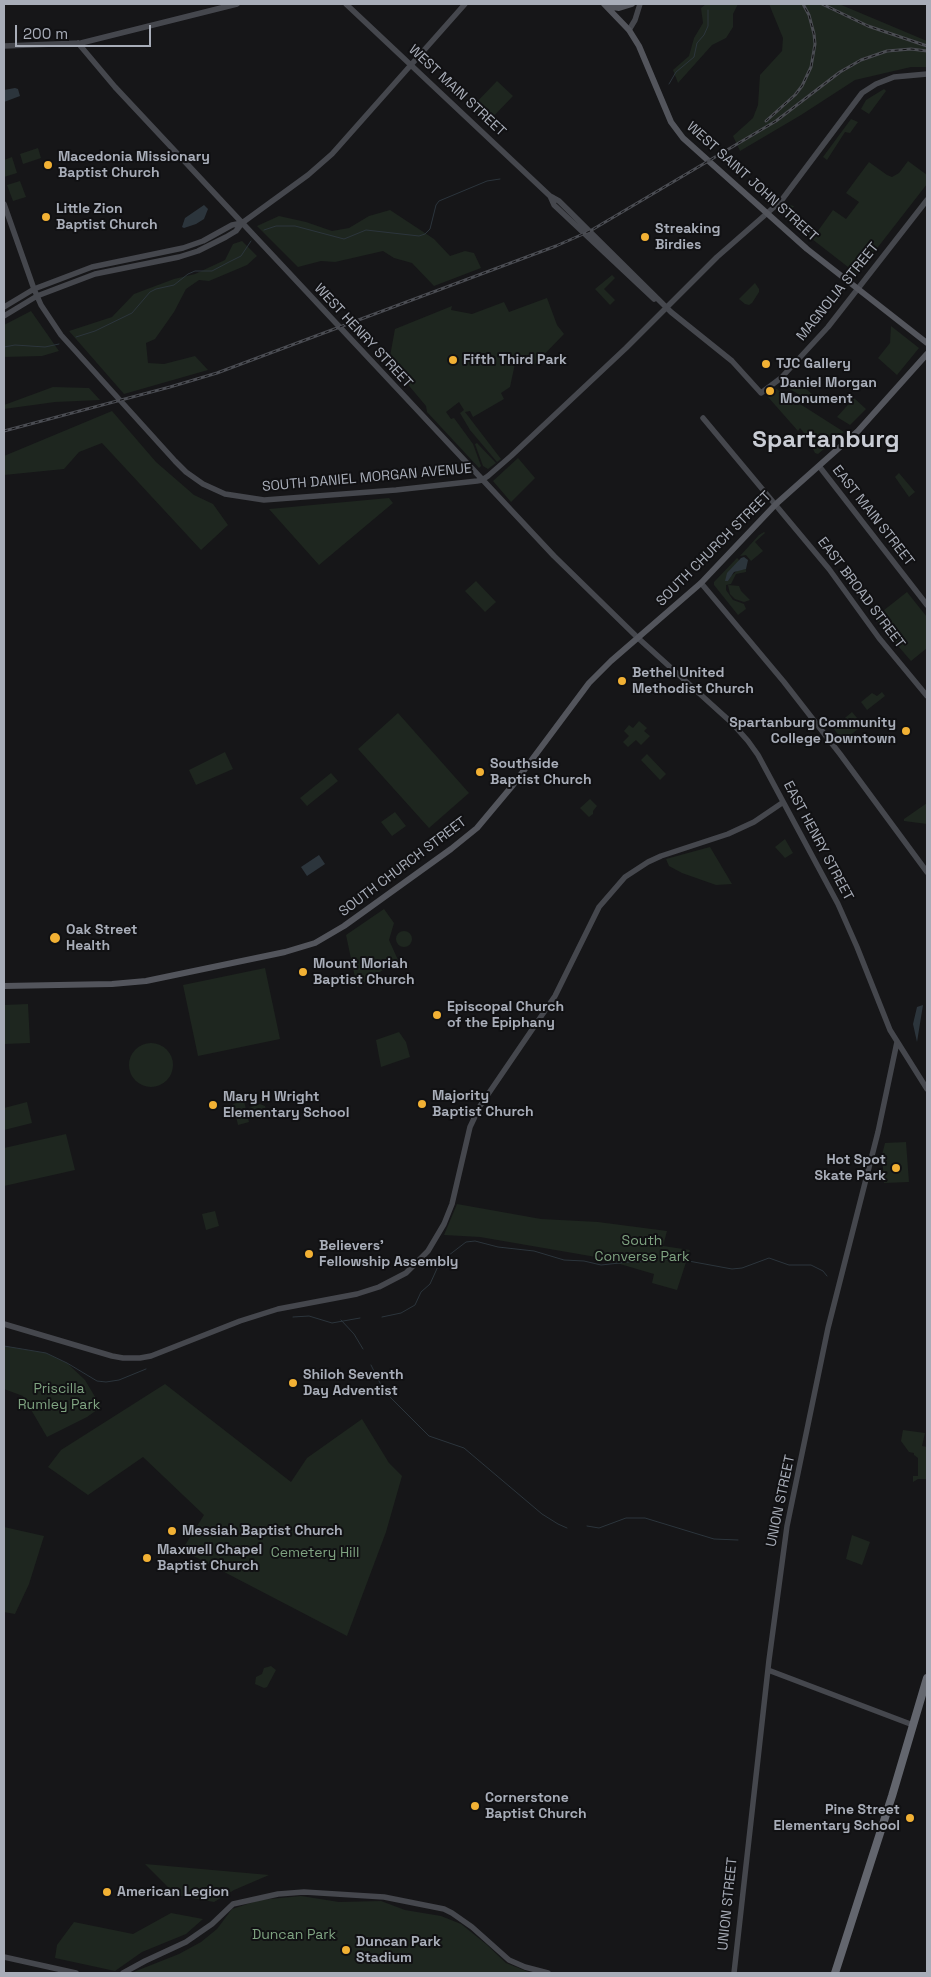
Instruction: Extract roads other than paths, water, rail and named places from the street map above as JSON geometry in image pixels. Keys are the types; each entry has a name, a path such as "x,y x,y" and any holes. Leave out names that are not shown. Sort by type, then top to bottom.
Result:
{"highway":[{"path":"835,1973 892,1796 927,1678"}],"main road":[{"path":"605,5 619,8 632,4"},
{"name":"WEST SAINT JOHN STREET","path":"605,5 628,30 648,66 661,100 676,129 692,147 808,249 927,343"},
{"name":"SOUTH CHURCH STREET","path":"4,986 112,984 146,981 285,952 307,946 331,935 412,878 477,828 514,785 589,683 611,661 701,583 776,504 858,431 927,354"}],"street":[{"path":"4,46 78,43 237,4"},
{"name":"WEST MAIN STREET","path":"346,4 550,196 559,201 671,312 732,361 761,393"},
{"path":"4,316 37,296 95,274 188,255 236,231 242,223 296,185 326,159 464,4"},
{"path":"628,30 635,20 640,4"},
{"name":"WEST HENRY STREET","path":"78,43 115,87 482,480 554,556 638,638"},
{"name":"SOUTH DANIEL MORGAN AVENUE","path":"4,204 37,296 65,340 186,472 218,492 264,500 396,490 482,480 604,369 717,257 768,215 790,191 842,118 862,94 876,84 894,77 927,74"},
{"name":"MAGNOLIA STREET","path":"761,393 781,378 809,348 858,289 927,200"},
{"path":"4,307 34,289 103,264 188,246 212,236 232,224 242,223"},
{"name":"EAST BROAD STREET","path":"703,418 776,504 927,696"},
{"name":"EAST MAIN STREET","path":"819,466 927,605"},
{"path":"701,583 784,682 927,872"},
{"name":"EAST HENRY STREET","path":"638,638 742,734 758,755 782,803 838,904 880,1007 897,1042 927,1089"},
{"path":"4,1324 112,1356 140,1358 151,1356 240,1321 278,1309 373,1289 406,1273 428,1251 444,1224 452,1204 468,1132 480,1106 555,996 592,917 603,901 625,877 648,862 728,834 754,822 782,803"},
{"name":"UNION STREET","path":"734,1973 768,1670 787,1526 828,1328 878,1132 897,1042"},
{"path":"768,1670 913,1725"},
{"path":"123,1973 186,1942 212,1924 233,1904 278,1894 314,1892 384,1897 444,1909 463,1921 509,1960 525,1967 548,1973"},
{"path":"4,1957 76,1973"}],"waterway":[{"path":"669,84 676,72 694,57 697,43 704,35 708,26 708,10"},
{"path":"264,230 276,226 295,226 344,239 366,230 419,236 425,234 430,229 436,205 439,201 487,181 500,179"},
{"path":"76,337 95,331 132,313 150,292 156,289 174,285 195,271 212,271 241,256 251,241"},
{"path":"4,347 15,345 45,347 59,344"},
{"path":"382,1317 401,1313 415,1305 421,1292 430,1284 440,1262 466,1242 475,1241 498,1247 534,1251 564,1260 584,1261 601,1265 652,1261"},
{"path":"663,1259 683,1260 732,1269 742,1268 769,1258 789,1265 811,1265 823,1271 827,1276"},
{"path":"293,1317 309,1316 332,1323 360,1318"},
{"path":"341,1320 354,1334 363,1349"},
{"path":"4,1346 46,1353 97,1381 119,1380 146,1369"},
{"path":"371,1365 389,1396 429,1436 464,1448 542,1514 567,1528"},
{"path":"587,1526 599,1528 626,1518 645,1518 714,1539 738,1540"}],"railway":[{"path":"766,121 795,95 802,86 811,67 815,44 814,34 809,15 803,4"},
{"path":"822,4 868,26 927,46"},
{"path":"4,431 217,373 556,246 590,231 776,121 840,72 861,60 887,51 911,49 927,51"}],"place":[{"name":"Macedonia Missionary Baptist Church","path":"48,165"},
{"name":"Little Zion Baptist Church","path":"46,217"},
{"name":"Streaking Birdies","path":"645,237"},
{"name":"Fifth Third Park","path":"453,360"},
{"name":"TJC Gallery","path":"766,364"},
{"name":"Daniel Morgan Monument","path":"770,391"},
{"name":"Bethel United Methodist Church","path":"622,681"},
{"name":"Spartanburg Community College Downtown","path":"906,731"},
{"name":"Southside Baptist Church","path":"480,772"},
{"name":"Oak Street Health","path":"55,938"},
{"name":"Mount Moriah Baptist Church","path":"303,972"},
{"name":"Episcopal Church of the Epiphany","path":"437,1015"},
{"name":"Majority Baptist Church","path":"422,1104"},
{"name":"Mary H Wright Elementary School","path":"213,1105"},
{"name":"Hot Spot Skate Park","path":"896,1168"},
{"name":"Believers' Fellowship Assembly","path":"309,1254"},
{"name":"Shiloh Seventh Day Adventist","path":"293,1383"},
{"name":"Messiah Baptist Church","path":"172,1531"},
{"name":"Maxwell Chapel Baptist Church","path":"147,1558"},
{"name":"Cornerstone Baptist Church","path":"475,1806"},
{"name":"Pine Street Elementary School","path":"910,1818"},
{"name":"American Legion","path":"107,1892"},
{"name":"Duncan Park Stadium","path":"346,1950"}],"district":[{"name":"Spartanburg","path":"826,440"}],"park label":[{"name":"South Converse Park","path":"642,1250"},
{"name":"Priscilla Rumley Park","path":"59,1398"},
{"name":"Cemetery Hill","path":"315,1553"},
{"name":"Duncan Park","path":"294,1935"}]}
